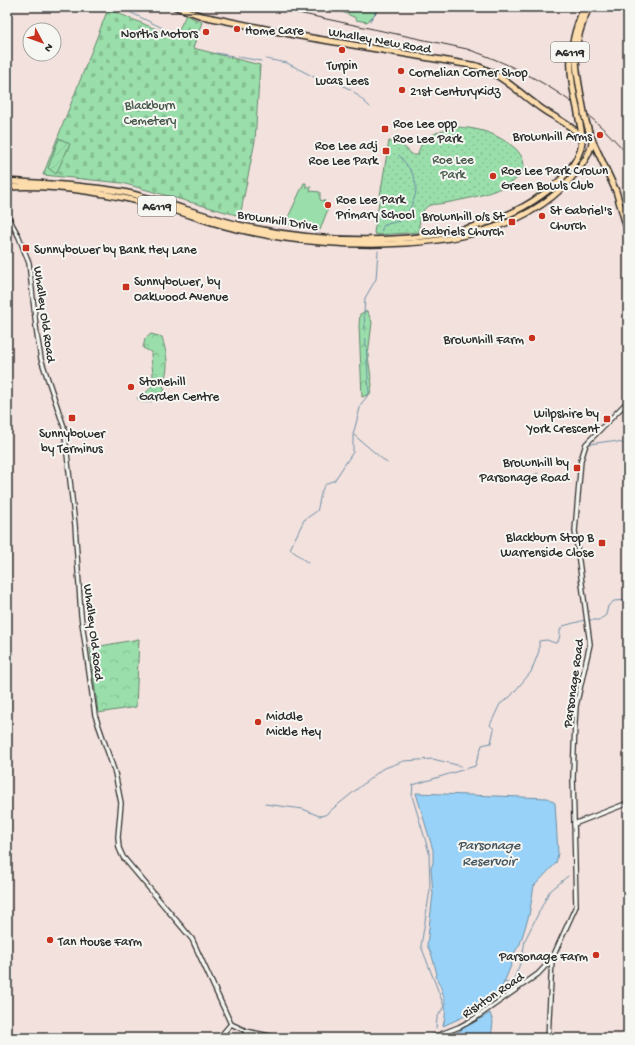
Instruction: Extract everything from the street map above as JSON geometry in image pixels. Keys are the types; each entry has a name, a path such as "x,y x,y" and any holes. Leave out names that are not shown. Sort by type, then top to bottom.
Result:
{"highway":[{"name":"Whalley New Road","path":"176,7 202,16 300,36 477,66 496,74 533,103 591,138"},
{"name":"A6119","path":"582,139 570,75 569,55 574,31 584,7"},
{"name":"A6119","path":"589,7 580,30 575,53 585,118 591,138 589,153"},
{"name":"Whalley New Road","path":"567,124 582,139"},
{"path":"601,159 596,153 589,153 583,150 582,139 585,136 591,138 601,159 616,191 628,232"},
{"name":"Brownhill Drive","path":"7,181 65,184 124,192 261,230 334,239 371,240 450,231 485,224 506,216 537,199 559,181 576,158 582,139"},
{"name":"Brownhill Drive","path":"7,187 75,190 118,196 248,232 337,244 376,244 428,241 462,235 508,222 545,203 571,178 589,153"}],"street":[{"name":"Whalley Old Road","path":"7,216 27,255 31,269 36,335 41,360 64,426 75,525 81,615 96,716 115,773 121,803 118,844 124,857 192,939 231,1024"},
{"name":"Parsonage Road","path":"552,959 566,931 576,906 574,824 575,722 576,706 590,644 575,530 581,460 586,444 628,401"},
{"path":"574,824 628,803"},
{"path":"548,1038 552,959"},
{"name":"Rishton Road","path":"432,1038 459,1027 489,1009 538,974 552,959"},
{"path":"220,1038 231,1024 246,1031 279,1038"},
{"path":"245,1038 246,1031"}],"green space":[{"path":"331,7 378,7 376,13 367,22 356,20 356,18"},
{"name":"Blackburn Cemetery","path":"108,9 175,37 186,15 202,22 193,48 260,65 255,141 240,216 122,183 43,175"},
{"name":"Roe Lee Park","path":"457,127 483,131 498,137 511,145 523,160 524,165 521,173 514,181 491,192 465,199 430,205 422,213 419,232 377,235 374,233 389,141 403,146 413,155 418,155 423,143 432,135"},
{"path":"59,138 70,144 56,174 48,168"},
{"path":"304,183 306,183 306,187 311,187 310,191 320,192 320,200 325,201 324,204 329,206 320,230 285,224"},
{"path":"367,311 372,322 368,356 372,385 370,394 362,397 359,325 360,314"},
{"path":"151,334 162,337 164,343 167,366 165,378 162,383 165,390 150,402 142,402 137,398 149,389 153,379 151,352 143,348 145,339"},
{"path":"139,639 136,707 98,713 90,648"}],"water":[{"name":"Parsonage Reservoir","path":"416,793 548,798 555,803 558,853 556,863 534,886 529,915 520,944 511,958 512,963 501,990 472,1013 443,1026 445,1020 445,1002 442,989 436,977 437,974 432,956 427,945 433,894 431,868 433,863 433,850"},
{"path":"490,1013 493,1022 491,1038 447,1038"}],"waterway":[{"path":"119,7 173,33"},
{"path":"370,21 379,7"},
{"path":"216,53 261,61"},
{"path":"266,59 287,63 316,78 333,80 351,90"},
{"path":"354,92 370,107"},
{"path":"381,231 384,225 403,220 413,202 415,194 415,180 399,155"},
{"path":"308,563 290,549 304,520 317,511 323,488 329,482 334,481 353,452 353,435 361,404 369,394 364,312 365,298 376,279 378,251"},
{"path":"354,435 387,463"},
{"path":"590,444 610,441 628,444"},
{"path":"498,483 531,477 538,473"},
{"path":"588,620 599,620 606,615 608,606 614,601 628,600"},
{"path":"436,1028 437,1018 444,1006 421,946 430,890 429,852 412,796 413,785 475,766 482,745 491,743 494,729 490,725 500,704 510,697 531,672 539,651 539,641 547,640 555,643 558,642 560,630 563,626 585,620"},
{"path":"265,804 303,809 319,816 325,815 382,769 404,761 433,759 461,766"},
{"path":"503,982 506,983 513,981 522,959 525,940 549,892 568,876"}],"railway":[{"path":"270,7 467,49 490,57 534,78 575,105 594,120 628,155"}],"place":[{"name":"Home Care","path":"237,29"},
{"name":"Norths Motors","path":"206,32"},
{"name":"Turpin Lucas Lees","path":"342,50"},
{"name":"Cornelian Corner Shop","path":"401,71"},
{"name":"21st CenturyKidz","path":"402,90"},
{"name":"Roe Lee opp Roe Lee Park","path":"385,129"},
{"name":"Brownhill Arms","path":"600,135"},
{"name":"Roe Lee adj Roe Lee Park","path":"386,151"},
{"name":"Roe Lee Park Crown Green Bowls Club","path":"493,176"},
{"name":"Roe Lee Park Primary School","path":"328,205"},
{"name":"St Gabriel's Church","path":"542,216"},
{"name":"Brownhill o/s St Gabriels Church","path":"512,222"},
{"name":"Sunnybower by Bank Hey Lane","path":"26,248"},
{"name":"Sunnybower, by Oakwood Avenue","path":"126,287"},
{"name":"Brownhill Farm","path":"532,338"},
{"name":"Stonehill Garden Centre","path":"131,387"},
{"name":"Sunnybower by Terminus","path":"72,418"},
{"name":"Wilpshire by York Crescent","path":"607,419"},
{"name":"Brownhill by Parsonage Road","path":"577,468"},
{"name":"Blackburn Stop B Warrenside Close","path":"602,543"},
{"name":"Middle Mickle Hey","path":"258,722"},
{"name":"Tan House Farm","path":"50,940"},
{"name":"Parsonage Farm","path":"596,955"}]}
